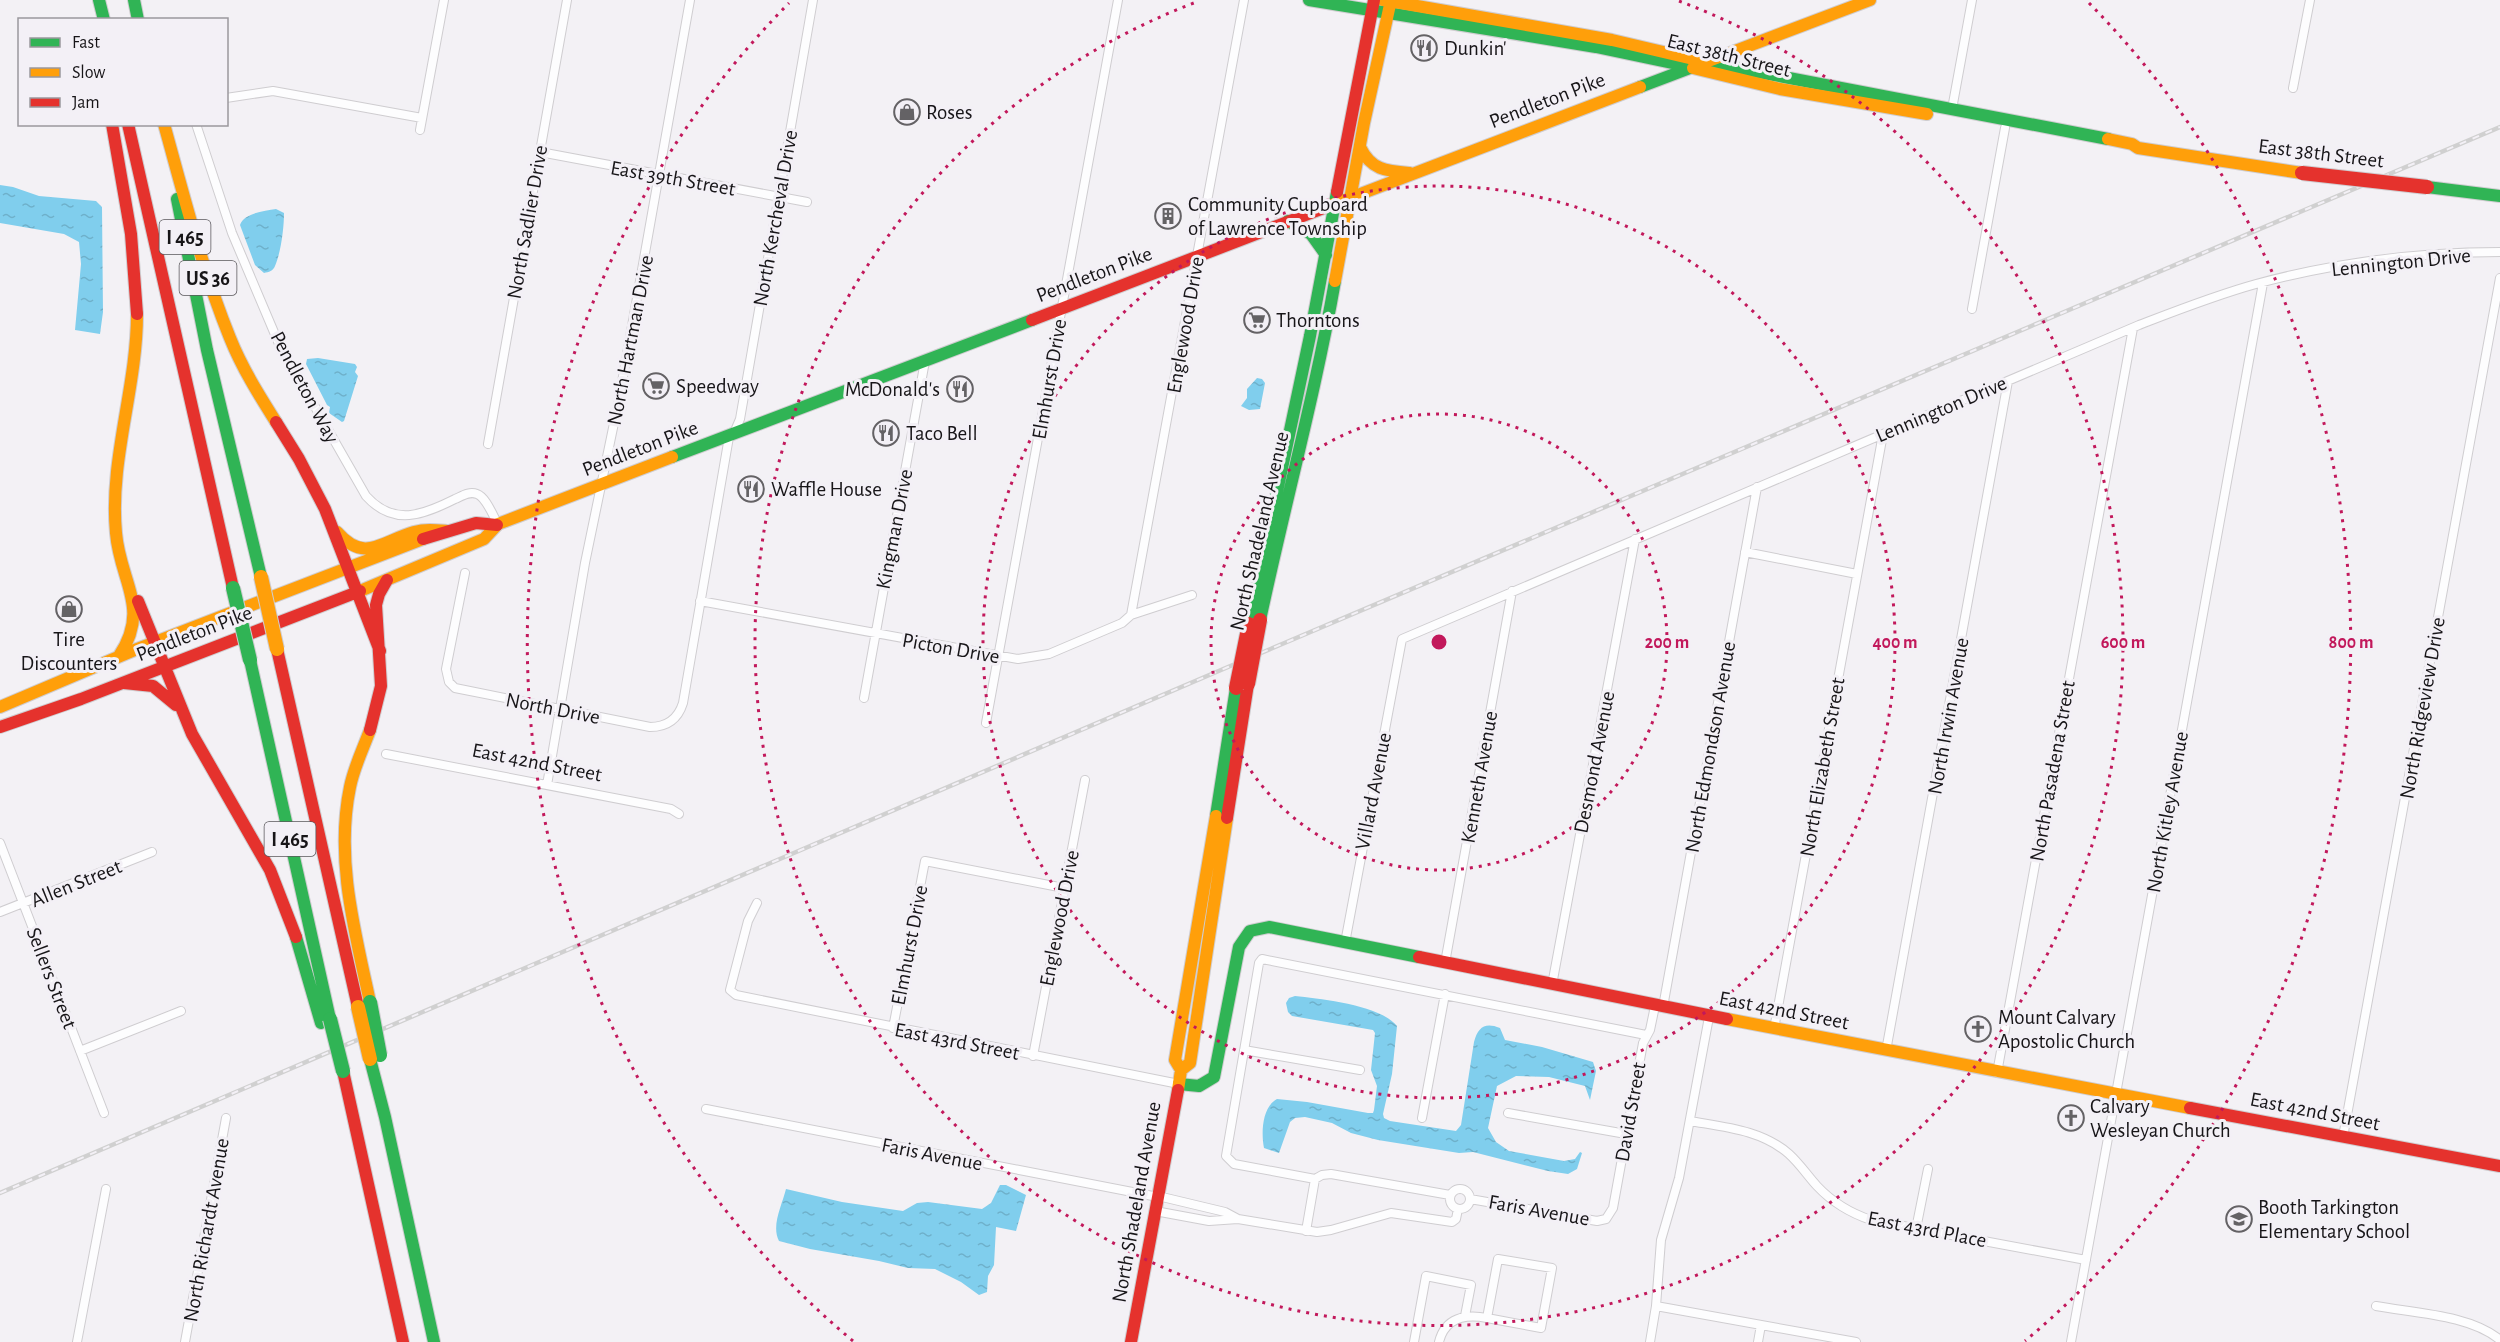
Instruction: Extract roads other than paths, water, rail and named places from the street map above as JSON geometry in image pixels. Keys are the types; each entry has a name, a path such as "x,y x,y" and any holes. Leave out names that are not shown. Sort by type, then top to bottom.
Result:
{"main road":[{"path":"98,0 98,18"},
{"path":"98,0 103,18"},
{"path":"134,0 138,18"},
{"name":"East 38th Street","path":"1309,0 1373,6 1388,4 1612,40 1706,62 2122,141 2138,148 2302,173 2500,196"},
{"name":"Pendleton Pike","path":"0,728 124,683 356,593 484,539 497,525 1870,0"},
{"name":"East 38th Street","path":"1388,4 1583,43 1799,93 2131,152 2138,148"},
{"name":"North Shadeland Avenue","path":"1255,622 1322,354 1388,4"},
{"name":"North Shadeland Avenue","path":"1131,1342 1181,1070 1190,1063 1201,1001 1242,686 1373,6"},
{"path":"112,126 132,238 137,293 133,369 115,498 117,545 127,579 135,621 129,643 119,656"},
{"name":"I 465","path":"128,126 250,660 326,1021 368,1185 403,1342"},
{"name":"I 465","path":"163,126 207,350 364,1004 385,1117 434,1342"},
{"name":"US 36","path":"164,126 207,275 230,339 249,379 299,459 330,521 356,593"},
{"path":"1360,147 1365,159 1375,168 1383,171 1416,173"},
{"path":"1288,221 1311,234 1326,255"},
{"path":"330,521 343,539 361,549 373,549 423,530 447,531"},
{"name":"Pendleton Pike","path":"0,707 154,642 415,542 476,523 497,525"},
{"path":"127,579 179,707 202,755 250,833 277,886 326,1021"},
{"path":"364,1004 345,873 344,845 350,786 380,699 382,673 377,603 387,580"},
{"path":"356,593 380,651"},
{"path":"124,683 148,683 159,689 179,707"},
{"name":"East 42nd Street","path":"1179,1084 1199,1086 1214,1077 1239,946 1248,931 1258,927 1269,927 1997,1073 2500,1166"}],"street":[{"path":"420,130 444,0"},
{"name":"North Sadlier Drive","path":"488,444 567,0"},
{"name":"North Hartman Drive","path":"547,785 585,562 602,485 660,175 690,0"},
{"name":"North Kercheval Drive","path":"700,601 719,488 731,436 740,419 813,0"},
{"name":"Elmhurst Drive","path":"986,723 1118,0"},
{"name":"Englewood Drive","path":"1131,615 1244,0"},
{"path":"1952,110 1972,0"},
{"path":"2293,88 2310,0"},
{"path":"228,98 273,91 422,117"},
{"name":"Pendleton Way","path":"197,126 232,233 279,344 366,496 386,512 405,516 426,513 466,494 476,494 483,499 497,525"},
{"path":"1972,309 2005,128"},
{"name":"East 39th Street","path":"540,152 807,202"},
{"name":"Lennington Drive","path":"1402,639 2196,303 2263,283 2336,267 2384,260 2500,252"},
{"name":"North Ridgeview Drive","path":"2343,1137 2500,278"},
{"name":"North Kitley Avenue","path":"2071,1342 2263,283"},
{"name":"North Pasadena Street","path":"1997,1073 2133,328"},
{"name":"Kingman Drive","path":"864,698 925,361"},
{"name":"North Irwin Avenue","path":"1886,1051 2008,381"},
{"name":"North Elizabeth Street","path":"1774,1029 1883,434"},
{"name":"North Edmondson Avenue","path":"1659,1006 1757,487"},
{"name":"Desmond Avenue","path":"1552,985 1635,539"},
{"path":"1745,552 1857,574"},
{"name":"North Drive","path":"465,573 446,667 449,682 459,690 650,728 660,727 675,718 682,706 700,601"},
{"name":"Kenneth Avenue","path":"1445,963 1512,591"},
{"name":"Picton Drive","path":"700,601 999,657 1025,659 1049,654 1122,623 1131,615 1192,595"},
{"name":"Villard Avenue","path":"1344,943 1402,639"},
{"name":"East 42nd Street","path":"386,754 671,809 679,814"},
{"name":"Englewood Drive","path":"1033,1056 1085,780"},
{"name":"Sellers Street","path":"0,843 104,1113"},
{"name":"Allen Street","path":"0,912 152,852"},
{"name":"Elmhurst Drive","path":"893,1028 924,861 1064,888"},
{"name":"East 43rd Street","path":"757,903 748,921 730,990 736,995 1179,1084"},
{"path":"1306,1232 1315,1179 1234,1164 1228,1160 1226,1150 1259,963 1262,959 1646,1035"},
{"path":"1422,1118 1444,994"},
{"name":"David Street","path":"1608,1218 1613,1208 1643,1043 1659,1006"},
{"path":"80,1051 181,1011"},
{"path":"1650,1342 1656,1306 1661,1240 1679,1178 1709,1017"},
{"path":"1244,1050 1360,1070"},
{"name":"Faris Avenue","path":"706,1109 1157,1202 1225,1212 1238,1219"},
{"path":"1508,1113 1626,1134"},
{"name":"North Richardt Avenue","path":"185,1342 226,1118"},
{"name":"East 43rd Place","path":"1690,1121 1745,1131 1762,1137 1790,1154 1822,1192 1848,1211 1877,1222 2086,1260"},
{"path":"1916,1229 1928,1169"},
{"name":"Faris Avenue","path":"1315,1179 1331,1174 1450,1195"},
{"name":"Faris Avenue","path":"1460,1188 1468,1192 1470,1198 1467,1207 1458,1209 1450,1203 1450,1195 1460,1188"},
{"path":"77,1342 106,1189"},
{"name":"Faris Avenue","path":"1470,1198 1597,1221 1608,1218"},
{"name":"Faris Avenue","path":"1157,1202 1209,1221 1238,1219 1306,1232 1331,1230 1391,1213 1452,1222 1456,1219 1458,1209"},
{"path":"1439,1342 1447,1326 1465,1316 1541,1328 1552,1268 1498,1259 1487,1318"},
{"path":"1414,1342 1426,1276 1471,1284 1465,1316"},
{"path":"1656,1306 1856,1342"},
{"path":"2376,1306 2470,1323 2490,1332 2500,1340"},
{"path":"1758,1342 1761,1325"}],"water":[{"path":"0,185 39,196 96,201 102,207 103,312 100,334 75,330 81,264 79,242 64,234 0,223"},
{"path":"276,209 284,213 283,233 274,268 264,273 255,265 240,225 250,215"},
{"path":"318,358 355,364 357,367 355,372 358,376 342,422 329,413 330,407 306,364 307,359"},
{"path":"1257,378 1262,379 1265,383 1260,409 1249,410 1241,406 1247,398 1247,389"},
{"path":"1295,996 1335,1001 1364,1008 1389,1019 1397,1026 1392,1074 1383,1114 1384,1118 1390,1121 1456,1131 1461,1125 1474,1042 1480,1029 1486,1026 1500,1028 1505,1040 1542,1047 1593,1062 1596,1071 1590,1100 1585,1086 1549,1077 1516,1076 1497,1086 1488,1128 1496,1142 1509,1151 1564,1161 1575,1159 1580,1152 1582,1153 1577,1169 1568,1174 1473,1152 1459,1153 1378,1140 1351,1133 1332,1123 1305,1117 1295,1118 1290,1122 1279,1153 1264,1148 1263,1128 1266,1114 1268,1108 1277,1099 1368,1113 1373,1113 1374,1110 1377,1086 1371,1070 1375,1033 1373,1030 1292,1016 1288,1012 1286,1003 1289,998"},
{"path":"1000,1185 1006,1185 1026,1195 1016,1231 996,1227 994,1265 988,1276 987,1292 979,1295 961,1282 935,1269 908,1268 810,1249 779,1241 777,1235 777,1222 786,1189 842,1202 903,1211 917,1203 928,1202 982,1209 991,1203"}],"railway":[{"path":"0,1193 1228,667 2500,127"}],"place":[{"name":"Dunkin'","path":"1424,48"},
{"name":"Roses","path":"907,112"},
{"name":"Community Cupboard of Lawrence Township","path":"1168,216"},
{"name":"Thorntons","path":"1257,320"},
{"name":"Speedway","path":"656,386"},
{"name":"McDonald's","path":"960,389"},
{"name":"Taco Bell","path":"886,433"},
{"name":"Waffle House","path":"751,489"},
{"name":"Tire Discounters","path":"69,609"},
{"name":"Mount Calvary Apostolic Church","path":"1978,1029"},
{"name":"Calvary Wesleyan Church","path":"2071,1118"},
{"name":"Booth Tarkington Elementary School","path":"2239,1219"}]}
